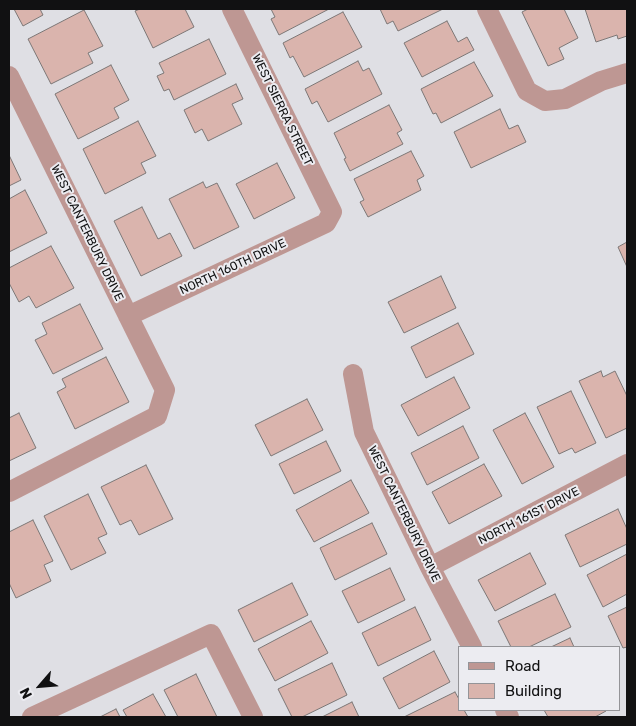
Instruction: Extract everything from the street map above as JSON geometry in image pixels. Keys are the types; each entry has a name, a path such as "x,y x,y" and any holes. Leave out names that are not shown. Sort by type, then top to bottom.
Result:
{"street":[{"name":"WEST SIERRA STREET","path":"232,9 332,212"},
{"path":"486,9 527,91 545,101 565,99 601,81 627,73"},
{"name":"WEST CANTERBURY DRIVE","path":"9,76 165,390 157,416 9,492"},
{"name":"NORTH 160TH DRIVE","path":"128,316 326,224 332,212"},
{"name":"WEST CANTERBURY DRIVE","path":"353,374 364,432 430,567 471,646"},
{"name":"NORTH 161ST DRIVE","path":"430,567 627,464"},
{"path":"32,717 211,634 253,717"}],"building":[{"path":"14,9 40,9 43,15 23,26"},
{"path":"140,9 185,9 194,27 153,48 135,11"},
{"path":"271,9 329,9 279,35 271,19 275,17"},
{"path":"380,9 443,9 398,31 393,21 387,24"},
{"path":"528,9 564,9 578,38 559,48 564,59 548,66 522,12"},
{"path":"585,9 627,9 627,36 618,39 617,35 596,42"},
{"path":"84,10 103,46 88,53 93,63 51,84 28,39"},
{"path":"343,12 362,47 304,77 293,56 290,58 283,43"},
{"path":"447,21 458,42 467,37 474,50 422,77 404,43"},
{"path":"209,39 226,74 174,100 169,89 164,91 157,76 164,73 159,63"},
{"path":"358,61 363,71 369,68 382,94 328,122 317,101 312,104 305,89"},
{"path":"474,62 493,96 441,123 436,113 433,114 421,89"},
{"path":"111,65 129,100 114,108 119,118 78,139 55,94"},
{"path":"236,84 243,99 232,104 242,124 208,141 202,129 195,133 184,110"},
{"path":"389,105 402,130 397,133 403,144 350,171 334,133"},
{"path":"500,109 509,129 518,125 526,142 471,168 454,132"},
{"path":"138,121 156,156 141,163 146,173 105,194 83,149"},
{"path":"411,151 424,176 417,180 421,190 368,217 360,202 364,200 354,179"},
{"path":"9,155 21,180 9,186"},
{"path":"277,163 295,198 254,219 236,184"},
{"path":"203,182 206,188 217,183 239,227 194,249 169,199"},
{"path":"25,190 47,233 9,252 9,199"},
{"path":"142,207 158,239 170,233 182,256 141,276 114,221"},
{"path":"627,242 627,267 618,247"},
{"path":"51,246 74,288 36,308 29,296 19,302 9,283 9,268"},
{"path":"441,276 456,308 404,333 388,302"},
{"path":"80,304 103,349 53,374 35,340 47,334 42,323"},
{"path":"458,323 474,354 426,378 411,347"},
{"path":"106,357 129,402 75,429 57,392 66,387 62,379"},
{"path":"601,371 603,377 615,371 627,396 627,428 606,438 579,381"},
{"path":"454,377 470,408 418,436 401,405"},
{"path":"571,391 596,443 575,453 572,448 559,454 537,407"},
{"path":"307,399 323,430 271,456 255,425"},
{"path":"19,413 36,448 9,461 9,418"},
{"path":"525,413 554,467 522,484 493,430"},
{"path":"463,426 479,458 427,485 411,453"},
{"path":"326,441 341,471 294,494 279,464"},
{"path":"484,464 502,496 449,524 432,492"},
{"path":"146,465 173,519 139,535 131,520 120,525 101,487"},
{"path":"351,480 369,513 314,542 296,510"},
{"path":"88,494 107,534 98,538 106,553 71,570 44,516"},
{"path":"618,509 627,529 627,544 580,567 565,535"},
{"path":"33,520 53,561 44,565 51,581 16,598 9,583 9,532"},
{"path":"372,523 387,554 335,580 320,548"},
{"path":"530,553 546,584 495,611 478,580"},
{"path":"627,554 627,594 603,607 587,575"},
{"path":"390,568 405,600 358,623 342,591"},
{"path":"292,583 308,615 254,642 238,610"},
{"path":"555,594 571,627 531,646 510,646 498,621"},
{"path":"415,607 431,640 378,666 362,633"},
{"path":"627,607 627,647 623,648 608,616"},
{"path":"311,621 328,653 275,681 258,649"},
{"path":"570,638 574,646 553,646"},
{"path":"434,651 450,682 399,709 383,678"},
{"path":"332,663 347,695 302,717 292,717 278,689"},
{"path":"196,674 217,717 178,717 164,690"},
{"path":"455,692 458,697 458,711 465,711 468,717 404,717"},
{"path":"153,694 166,717 127,717 123,710"},
{"path":"352,702 359,717 322,717"},
{"path":"116,709 120,717 100,717"},
{"path":"545,711 606,711 595,717 548,717"}]}
